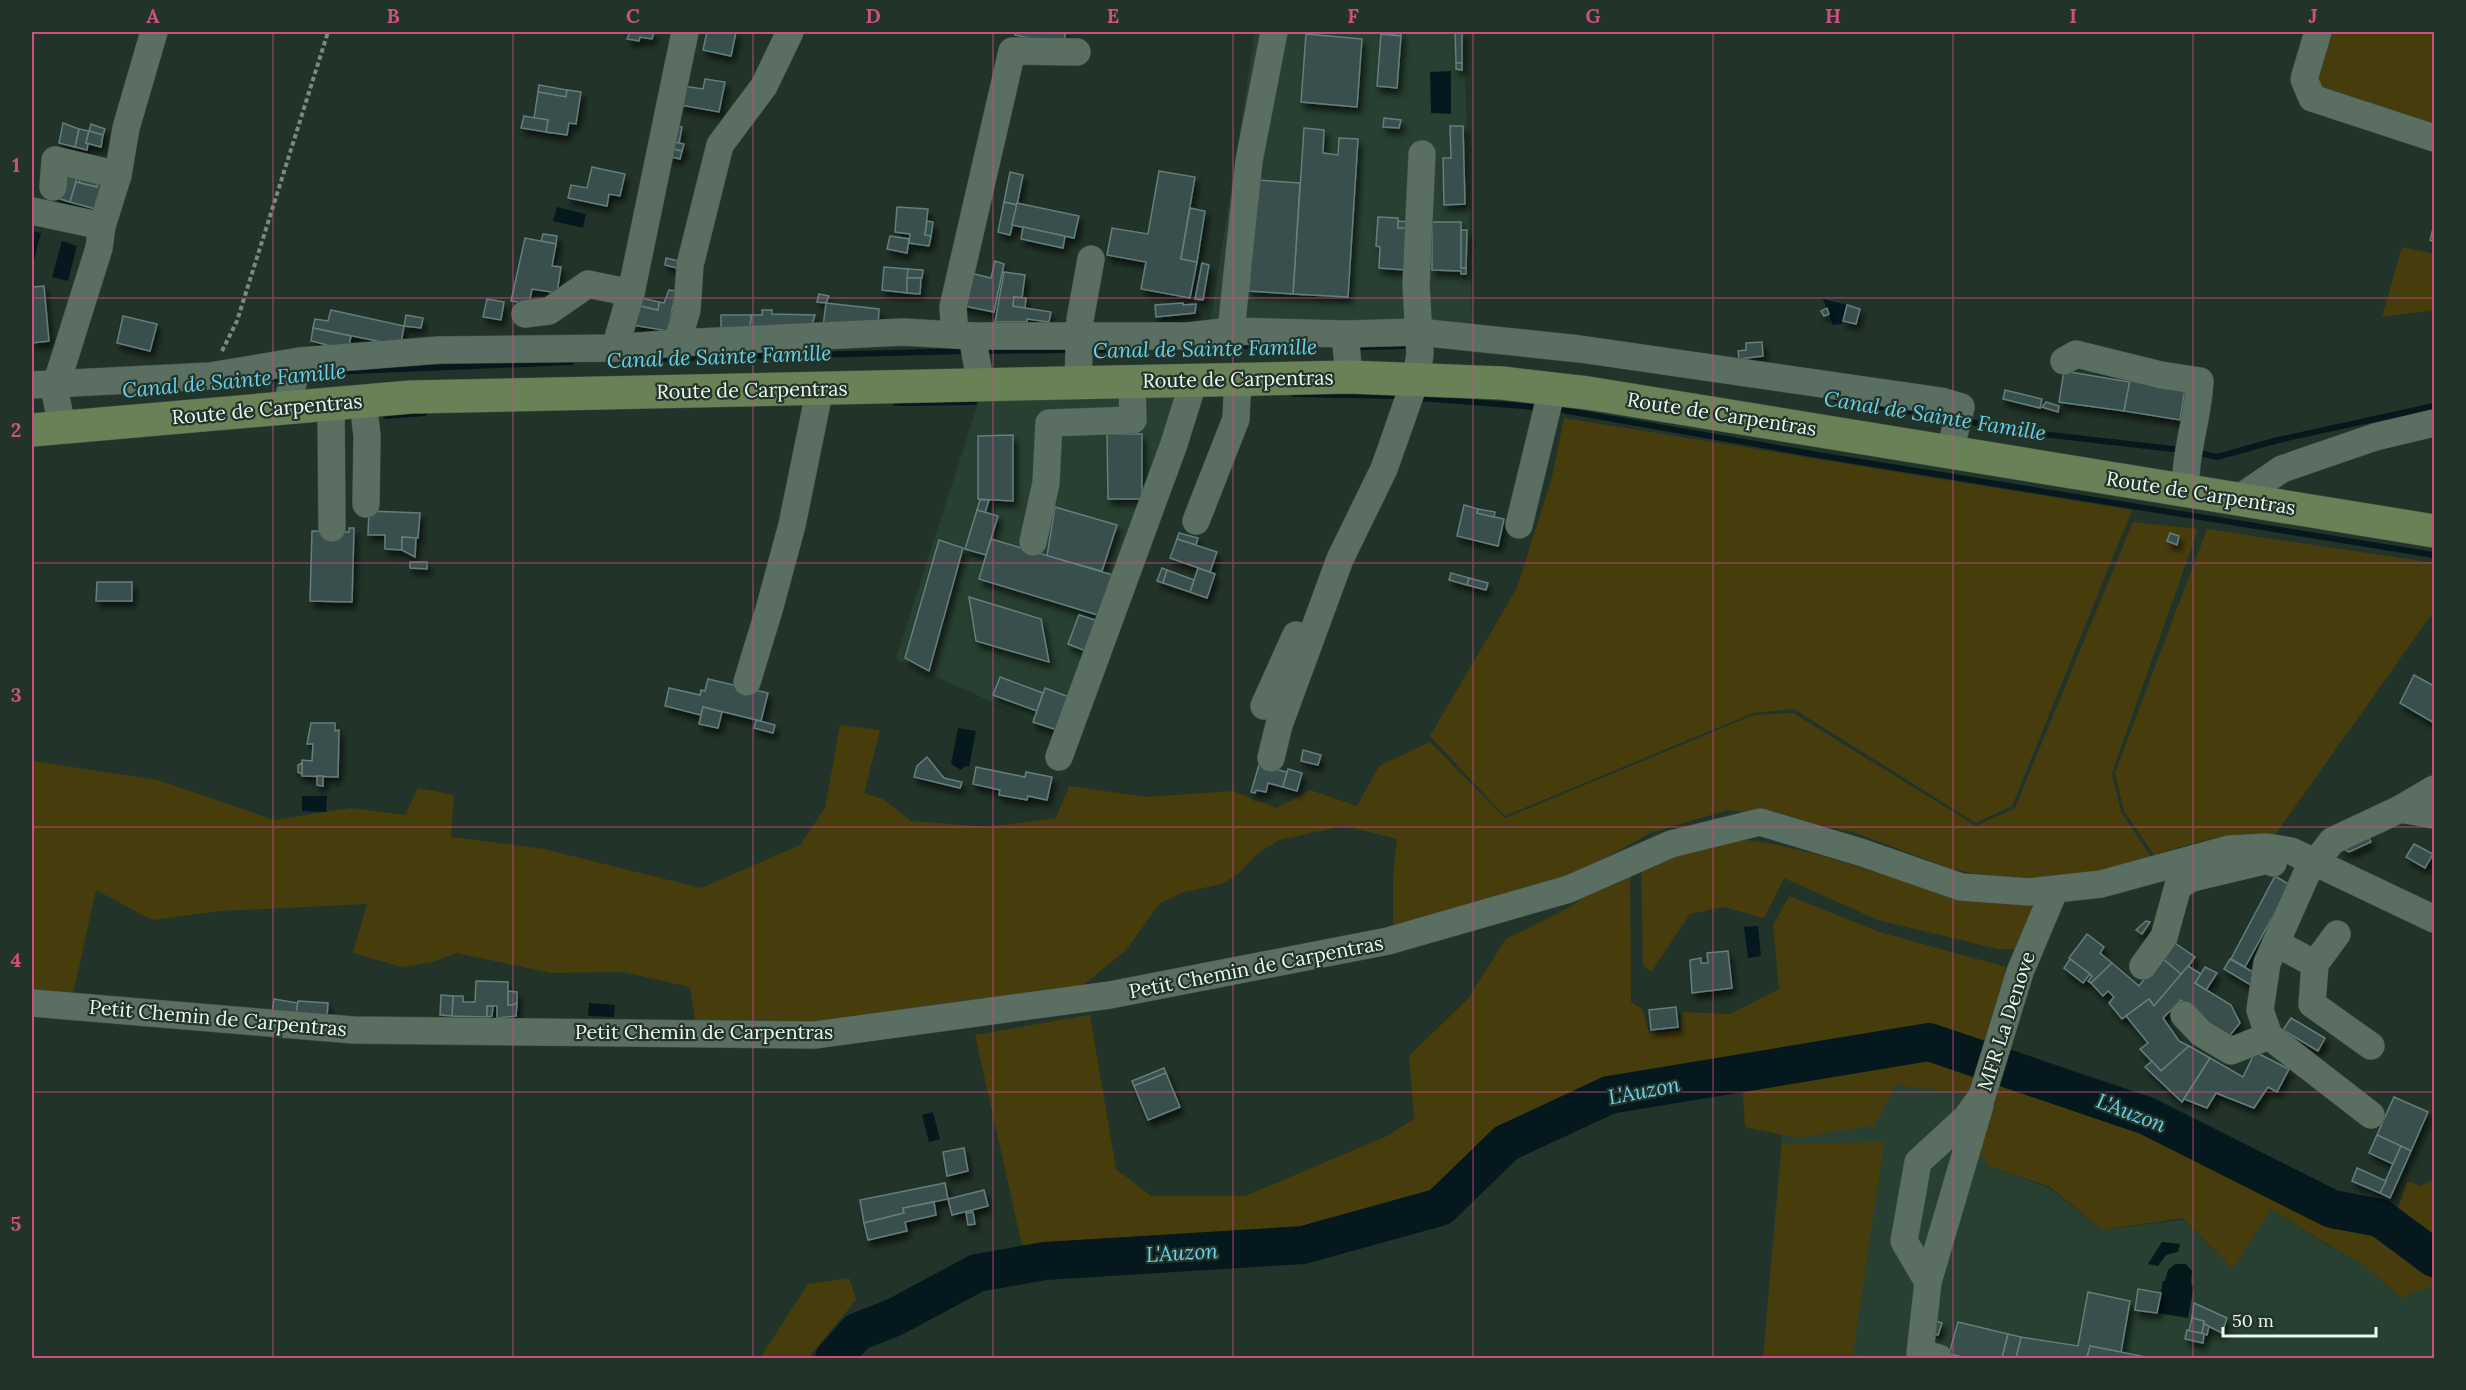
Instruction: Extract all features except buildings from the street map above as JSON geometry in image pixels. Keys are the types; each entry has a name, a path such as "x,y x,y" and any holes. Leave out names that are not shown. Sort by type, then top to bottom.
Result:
{"main road":[{"name":"Route de Carpentras","path":"46,429 411,397 1242,379 1416,378 1551,389 1950,451 2434,531"}],"street":[{"path":"44,383 99,248 102,226 118,175 126,128 154,32"},
{"path":"615,348 631,293 685,32"},
{"path":"677,343 687,310 690,265 720,145 768,78 790,32"},
{"path":"1231,331 1249,161 1274,32"},
{"path":"2318,32 2304,80 2312,98 2434,138"},
{"path":"981,385 953,307 1012,51 1077,52"},
{"path":"1271,758 1279,725 1340,559 1384,469 1416,378 1420,354 1416,285 1422,154"},
{"path":"53,187 55,160 118,175"},
{"path":"32,211 102,226"},
{"path":"1078,383 1080,320 1091,259"},
{"path":"525,314 549,311 588,284 631,293"},
{"path":"44,383 210,376 300,361 438,350 615,348 903,332 964,336 1079,338 1188,336 1231,331 1345,334 1419,332 1592,351 1941,401 1961,407 1950,451"},
{"path":"1345,334 1348,377"},
{"path":"2064,362 2076,354 2161,375 2200,381 2199,409 2185,468 2186,491"},
{"path":"285,408 300,361"},
{"path":"1196,521 1236,419 1242,379"},
{"path":"1059,757 1174,444 1194,380"},
{"path":"1033,542 1046,483 1049,423 1133,420 1132,382"},
{"path":"44,383 56,397 46,429"},
{"path":"747,682 770,610 792,525 820,388"},
{"path":"1519,525 1551,389"},
{"path":"363,401 367,436 366,504"},
{"path":"331,404 332,528"},
{"path":"2238,499 2282,469 2375,437 2434,423"},
{"path":"1264,706 1293,640 1331,585"},
{"path":"2371,1115 2269,1036 2259,1010 2267,963 2312,869 2332,841 2420,814 2434,789"},
{"name":"Petit Chemin de Carpentras","path":"32,1003 353,1030 815,1035 1110,995 1388,941 1569,889 1671,843 1760,822 1961,886 2029,892 2101,884 2229,849 2267,847 2291,851 2312,869 2434,919"},
{"path":"2144,966 2164,937 2178,886 2192,878 2268,860 2312,869"},
{"name":"MFR La Denove","path":"1927,1290 1905,1241 1918,1162 1966,1118 1982,1096 2020,972 2052,896"},
{"path":"2337,934 2315,964 2312,1004 2371,1046"},
{"path":"2276,943 2315,964"},
{"path":"2184,1015 2201,1033 2231,1051 2269,1036"},
{"path":"1939,1359 1920,1353 1927,1290 1982,1096"}],"path":[{"path":"210,376 237,321 328,32"}],"shaded area":[{"path":"1255,32 1464,32 1472,326 1210,326"},
{"path":"2326,32 2434,32 2434,124 2319,86 2313,78"},
{"path":"1451,71 1451,114 1431,113 1430,72"},
{"path":"557,207 586,214 583,228 553,221"},
{"path":"32,231 41,233 34,260 32,260"},
{"path":"62,241 77,246 68,281 52,277"},
{"path":"2402,247 2434,254 2434,310 2382,317"},
{"path":"1823,299 1847,305 1842,324 1833,325"},
{"path":"1198,394 1076,739 896,659 979,400"},
{"path":"1564,418 2132,510 2012,806 1976,823 1794,709 1753,713 1505,816 1430,736 1517,588 1552,477"},
{"path":"2133,522 2198,529 2112,773 2121,812 2151,857 2125,868 2008,881 1952,869 1856,833 1792,819 1728,810 1650,833 1591,866 1512,899 1393,926 1393,877 1397,839 1344,826 1279,840 1257,854 1239,873 1222,884 1184,892 1160,903 1126,950 1083,985 1013,1005 903,1018 696,1026 690,987 623,972 551,973 457,953 432,962 402,967 353,953 367,904 220,911 152,920 96,890 73,994 32,992 32,761 158,780 274,820 351,808 405,815 418,788 454,795 451,837 544,849 701,888 800,845 825,808 840,725 880,730 864,793 883,799 911,821 988,827 1056,818 1069,786 1146,797 1233,791 1277,808 1310,790 1357,806 1379,766 1430,742 1505,818 1754,715 1793,713 1976,826 2015,808"},
{"path":"2207,529 2434,563 2434,611 2274,836 2243,834 2228,836 2154,855 2124,811 2115,773"},
{"path":"958,728 976,731 969,767 965,766 961,770 951,764"},
{"path":"302,796 327,796 326,812 302,811"},
{"path":"1725,838 1807,852 1951,895 2035,907 2024,949 1998,949 1878,920 1784,878 1764,918 1723,907 1690,914 1652,971 1643,966 1641,863"},
{"path":"1630,867 1631,1002 1643,1010 1649,1033 1681,1030 1681,1012 1730,1014 1779,989 1773,925 1789,896 1879,932 2006,967 1988,1052 2136,1104 2327,1206 2359,1203 2383,1218 2398,1209 2407,1181 2421,1186 2434,1179 2434,1285 2401,1298 2364,1265 2271,1209 2233,1269 2182,1218 2102,1230 2050,1187 1989,1166 1969,1136 1970,1094 1895,1085 1875,1125 1798,1138 1745,1127 1741,1063 1607,1084 1501,1134 1437,1197 1412,1201 1300,1233 1044,1255 1030,1259 1021,1241 975,1035 1090,1015 1116,1169 1151,1196 1245,1196 1385,1137 1414,1119 1409,1056 1467,1000 1506,939 1568,908"},
{"path":"1758,926 1761,956 1748,958 1744,927"},
{"path":"589,1003 615,1005 614,1017 588,1016"},
{"path":"1895,1085 1971,1094 1989,1166 2049,1188 2102,1230 2183,1220 2233,1269 2271,1209 2318,1240 2364,1265 2401,1298 2434,1285 2434,1358 1763,1358 1782,1135"},
{"path":"933,1112 940,1139 929,1142 922,1115"},
{"path":"1884,1142 1853,1353 1871,1358 1763,1358 1782,1144"},
{"path":"2162,1242 2180,1244 2178,1252 2166,1255 2158,1266 2148,1264"},
{"path":"2175,1264 2186,1264 2192,1271 2191,1284 2194,1286 2188,1318 2157,1313 2163,1281 2165,1281 2168,1270"},
{"path":"849,1278 856,1300 808,1358 760,1358 808,1284"}],"waterway":[{"name":"Canal de Sainte Famille","path":"1206,347 1268,345"},
{"name":"Canal de Sainte Famille","path":"1359,347 1407,346"},
{"name":"Canal de Sainte Famille","path":"1086,350 1130,349"},
{"name":"Canal de Sainte Famille","path":"981,351 1073,350"},
{"name":"Canal de Sainte Famille","path":"648,359 968,351"},
{"name":"Canal de Sainte Famille","path":"328,372 572,362"},
{"name":"Canal de Sainte Famille","path":"259,381 288,377"},
{"path":"1294,394 1398,396"},
{"path":"1419,398 1535,407"},
{"name":"Canal de Sainte Famille","path":"1836,399 1951,419"},
{"path":"896,403 974,402"},
{"name":"Canal de Sainte Famille","path":"2195,452 2217,457 2278,440 2434,406"},
{"path":"1562,410 1824,456 2434,555"},
{"path":"386,416 424,413"},
{"name":"Canal de Sainte Famille","path":"1964,421 2042,434 2182,450"},
{"name":"L'Auzon","path":"834,1358 857,1332 895,1317 977,1273 1045,1261 1303,1245 1440,1207 1506,1143 1609,1095 1929,1042 2147,1116 2332,1209 2380,1218 2434,1258"}]}
